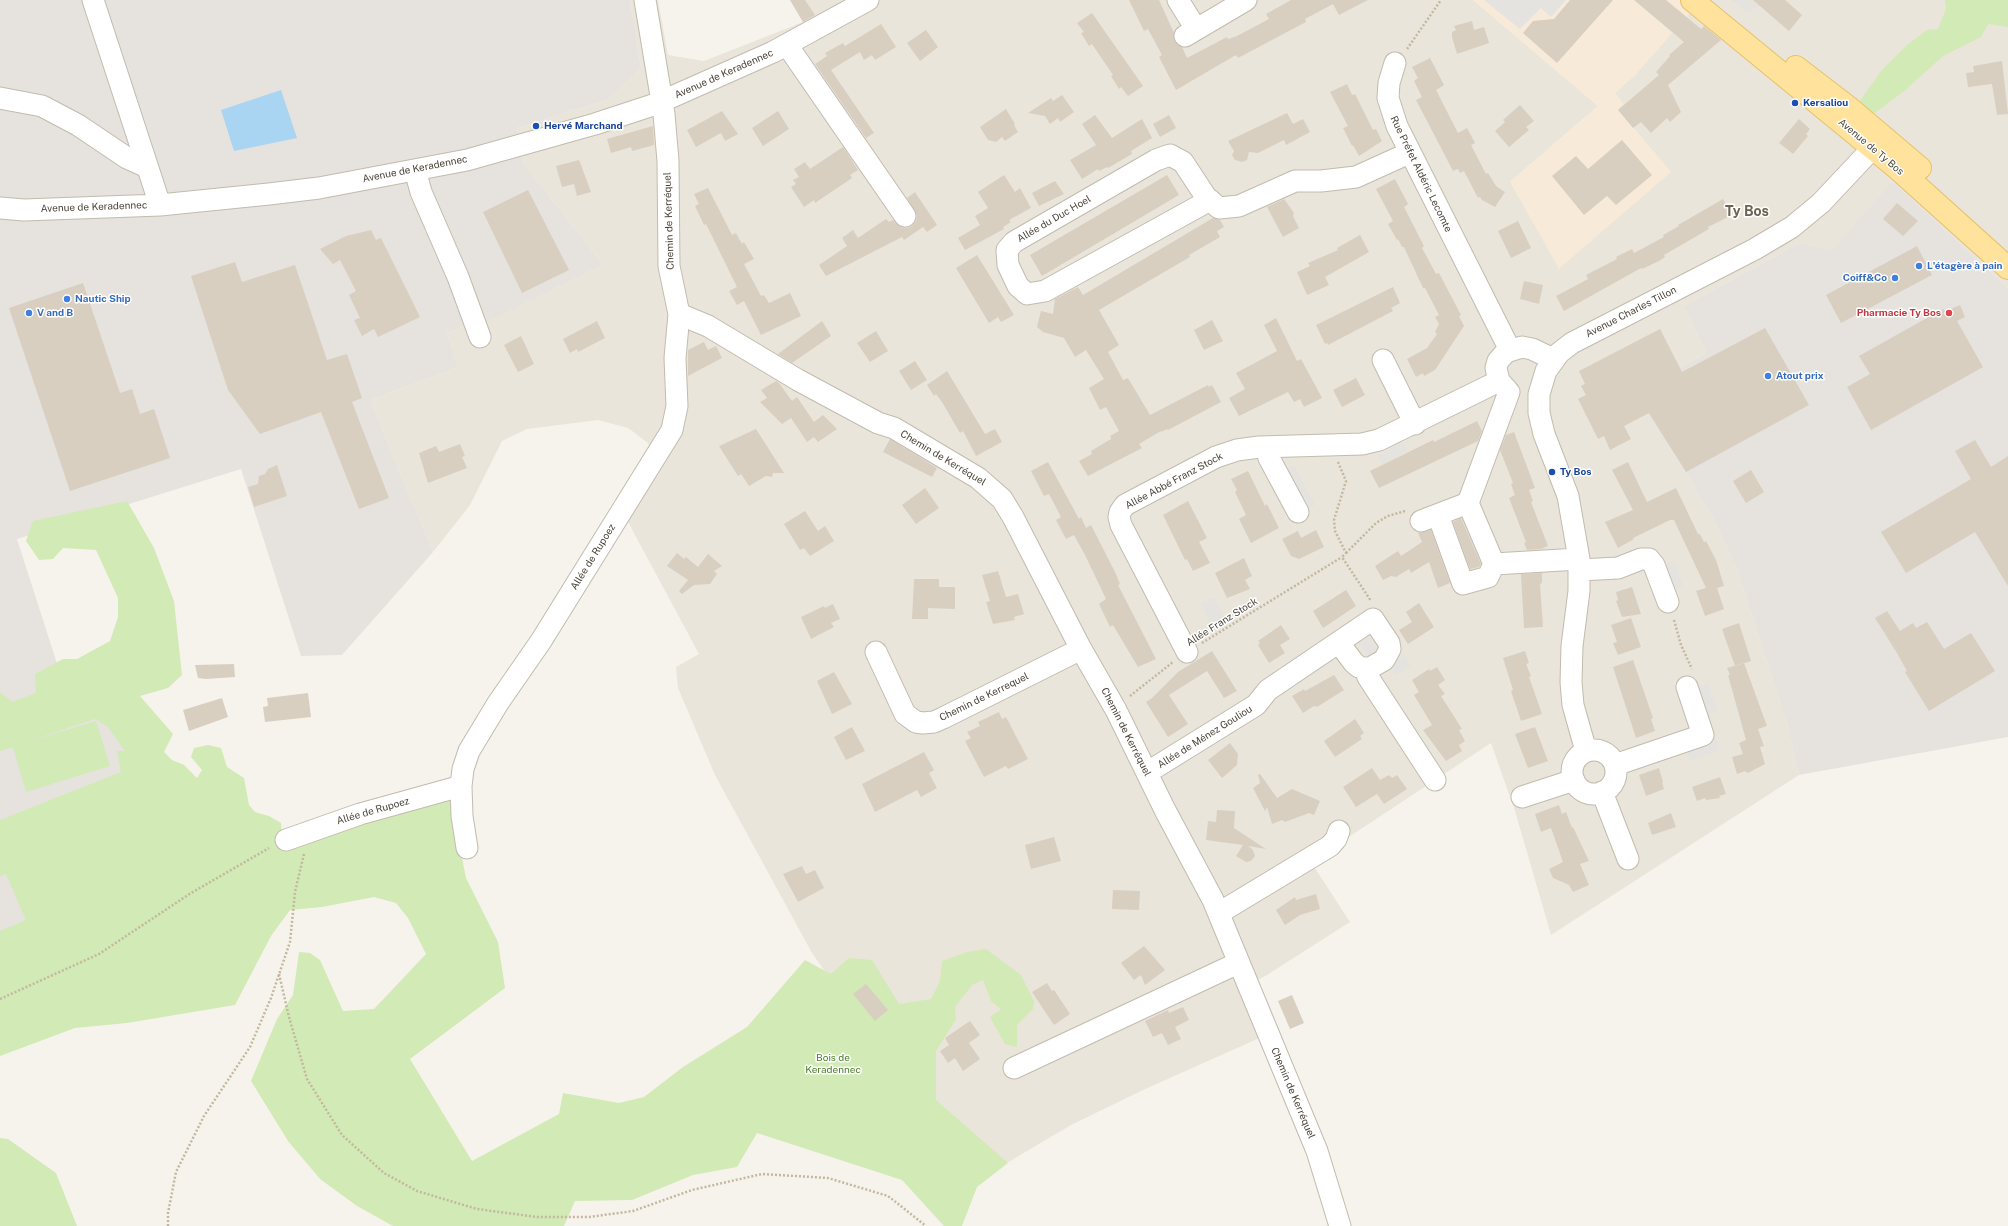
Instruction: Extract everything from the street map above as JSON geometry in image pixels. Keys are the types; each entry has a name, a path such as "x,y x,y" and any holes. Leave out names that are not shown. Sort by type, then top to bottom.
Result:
{"main road":[{"name":"Avenue de Ty Bos","path":"1692,0 1877,142 1958,202 2008,251"},
{"name":"Avenue de Ty Bos","path":"1710,0 1848,107 1898,169 2008,268"}],"street":[{"path":"93,0 160,205"},
{"name":"Chemin de Kerréquel","path":"645,0 661,102 668,161 669,266 679,314 708,326 798,380 878,423 894,428 963,468 988,485 1002,499 1013,517 1081,649 1114,705 1148,772 1165,810 1219,913 1238,963 1317,1151 1340,1226"},
{"name":"Avenue de Keradennec","path":"0,213 24,210 160,205 319,188 467,160 595,124 661,102 787,45 868,0"},
{"path":"1178,0 1190,32 1235,3"},
{"path":"787,45 905,216"},
{"name":"Rue Préfet Aldéric Lecomte","path":"1395,63 1389,83 1389,104 1409,153 1510,350"},
{"path":"0,98 42,106 78,125 127,158 147,167"},
{"name":"Avenue Charles Tillon","path":"1586,751 1573,705 1571,682 1572,646 1579,591 1579,564 1568,496 1544,434 1538,400 1541,384 1553,359 1566,346 1780,235 1821,203 1877,142"},
{"path":"1210,200 1219,208 1239,206 1295,181 1320,181 1356,177 1409,153"},
{"name":"Allée du Duc Hoel","path":"1170,155 1183,162 1210,200 1045,291 1027,294 1018,286 1008,265 1008,250 1014,242 1156,160 1170,155"},
{"path":"415,170 423,196 458,277 480,337"},
{"name":"Avenue de Keradennec","path":"0,208 24,210"},
{"name":"Allée de Rupoez","path":"467,848 462,816 461,786 463,769 469,751 479,733 541,641 672,430 677,406 675,358 679,314"},
{"path":"1468,503 1429,518 1463,584 1488,577 1494,564 1468,503 1504,386 1496,368 1498,361 1510,350 1522,347 1532,349 1553,359"},
{"path":"1383,360 1415,424"},
{"path":"1504,386 1538,400"},
{"name":"Allée Abbé Franz Stock","path":"1187,652 1122,525 1119,517 1120,512 1125,505 1216,457 1243,449 1362,444 1379,440 1504,386"},
{"path":"1266,447 1269,458 1298,512"},
{"path":"1494,564 1579,564 1618,568 1641,559 1649,559 1654,565 1668,602"},
{"path":"1339,643 1354,663 1359,667 1370,668 1384,660 1390,649 1389,643 1373,619"},
{"name":"Allée de Ménez Gouliou","path":"1148,772 1256,704 1268,690 1373,619"},
{"name":"Chemin de Kerrequel","path":"876,652 905,714 916,722 924,723 934,722 943,718 1081,649"},
{"path":"1365,668 1368,677 1435,780"},
{"path":"1615,764 1703,735 1687,687"},
{"path":"1598,750 1606,753 1615,764 1616,771 1613,784 1602,792 1589,793 1577,786 1574,780 1573,766 1580,755 1586,751 1598,750"},
{"path":"1522,797 1574,780"},
{"name":"Allée de Rupoez","path":"286,840 306,831 360,814 461,786"},
{"path":"1602,792 1628,859"},
{"path":"1219,913 1330,846 1336,840 1339,831"},
{"path":"1014,1068 1238,963"}],"path":[{"path":"1395,63 1399,60 1441,0"},
{"path":"1335,444 1336,457 1346,481 1334,520 1334,525 1335,531 1346,553"},
{"name":"Allée Franz Stock","path":"1114,705 1136,693 1170,664 1187,652 1342,557 1365,533 1388,516 1409,510 1429,518"},
{"path":"1342,557 1376,608 1373,619"},
{"path":"1668,602 1678,629 1681,646 1694,670 1687,687"},
{"path":"168,1226 168,1213 176,1172 204,1116 250,1047 279,974 290,942 295,892 304,860 306,831"},
{"path":"0,999 99,954 228,870 286,840"},
{"path":"279,974 289,1017 307,1079 342,1135 384,1173 417,1191 477,1209 537,1217 589,1217 634,1212 692,1190 762,1174 828,1178 888,1196 926,1226"}],"shaded area":[{"path":"0,0 630,0 641,68 609,99 517,128 524,164 603,265 488,321 490,336 467,325 447,333 458,367 370,400 433,552 342,655 301,656 241,469 17,539 70,704 119,688 224,849 0,982"},
{"path":"630,0 658,0 668,55 704,61 803,22 790,0 1473,0 1598,106 1510,182 1671,172 1618,110 1615,93 1635,75 1701,0 1730,0 1747,14 1771,0 2008,0 2008,288 1892,181 1832,252 1800,243 1684,306 1706,353 1634,394 1689,478 1716,524 1736,567 1786,720 1799,775 1551,935 1515,811 1491,743 1311,862 1350,922 1267,975 1251,983 1273,1032 1143,1090 1071,1125 973,1183 812,953 715,775 678,688 676,667 699,654 628,522 660,467 648,443 628,428 598,420 527,429 502,441 470,505 433,552 370,400 458,367 447,333 467,325 490,335 487,321 603,265 524,164 517,128 609,99 641,68"},
{"path":"1473,0 1701,0 1635,75 1615,93 1624,104 1618,110 1671,172 1559,269 1510,182 1598,106"},
{"path":"1484,0 1566,0 1551,17 1541,8 1520,29"},
{"path":"1730,0 1771,0 1747,14"},
{"path":"1892,181 2008,288 2008,737 1799,775 1786,720 1736,567 1716,524 1689,478 1634,394 1706,353 1684,306 1800,243 1832,251"},
{"path":"1403,442 1407,451 1383,464 1378,455"},
{"path":"1294,465 1315,505 1304,511 1283,471"},
{"path":"1674,561 1683,586 1674,589 1665,564"},
{"path":"1214,597 1228,625 1215,632 1201,604"},
{"path":"1367,634 1380,653 1370,660 1357,641"},
{"path":"1404,655 1411,665 1395,676 1388,666"},
{"path":"1708,683 1718,711 1705,715 1696,687"},
{"path":"1716,738 1720,751 1690,761 1686,749"}],"green space":[{"path":"1945,0 2008,0 2008,27 1988,24 1981,37 1943,56 1903,92 1872,115 1859,102 1882,70 1907,45 1927,30 1938,29 1946,9"},
{"name":"Bois de Keradennec","path":"127,501 154,548 174,601 182,675 168,688 140,696 173,734 164,752 172,760 184,765 197,778 202,770 191,757 194,748 208,745 221,748 227,767 244,778 249,805 255,812 269,816 281,823 282,837 455,794 457,833 466,878 498,942 505,988 410,1059 472,1161 559,1114 563,1093 619,1103 644,1097 683,1067 747,1027 805,960 831,974 849,958 872,960 899,1004 931,999 940,981 942,961 967,952 986,949 1021,975 1034,1001 1033,1009 1017,1025 1017,1047 1005,1044 990,1017 1001,1009 991,1001 983,980 972,985 955,1007 956,1019 936,1051 936,1100 1008,1163 977,1187 962,1226 944,1226 902,1180 757,1133 737,1167 693,1175 632,1200 575,1201 564,1226 393,1226 357,1206 320,1179 288,1141 251,1081 277,1019 293,995 299,952 310,953 320,960 343,1011 374,1009 426,954 408,918 396,903 374,897 322,907 290,910 271,936 235,1005 127,1023 75,1028 0,1056 0,931 26,920 6,874 0,876 0,820 121,772 117,751 125,751 108,727 95,719 23,743 96,721 110,766 26,792 13,747 0,751 0,692 12,702 36,693 35,674 63,659 77,659 110,641 118,617 118,598 96,550 63,548 53,559 39,560 26,541 33,521"},
{"path":"0,1138 8,1139 56,1173 77,1226 0,1226"}],"water":[{"path":"281,90 297,138 234,151 221,110"}],"building":[{"path":"790,0 805,0 815,15 803,22"},
{"path":"1129,0 1159,0 1174,33 1175,42 1182,47 1187,58 1227,37 1228,39 1237,36 1269,19 1266,14 1291,0 1368,0 1339,15 1333,4 1305,19 1306,22 1238,58 1236,55 1176,90 1159,57 1162,55 1148,29 1144,31"},
{"path":"1570,0 1613,0 1557,63 1523,33 1533,21 1554,19"},
{"path":"1634,0 1666,0 1701,29 1704,26 1721,40 1668,85 1681,112 1670,122 1667,118 1651,133 1641,122 1633,128 1618,110 1659,75 1656,72 1670,56 1669,55 1684,42"},
{"path":"1753,0 1785,0 1802,15 1789,31"},
{"path":"1092,13 1143,86 1128,96 1121,87 1119,89 1111,76 1113,75 1092,44 1089,46 1081,33 1084,32 1077,23"},
{"path":"1472,21 1474,30 1484,27 1489,43 1457,54 1452,37 1452,32 1456,30 1454,26"},
{"path":"881,24 896,47 875,60 872,55 864,60 860,52 831,70 874,133 866,138 815,64 827,56 825,53 843,43 845,46"},
{"path":"926,30 938,47 920,61 907,43"},
{"path":"1430,58 1444,85 1436,90 1458,133 1467,128 1475,143 1471,145 1486,174 1488,173 1496,186 1505,192 1495,207 1482,200 1480,197 1478,198 1464,171 1460,173 1458,169 1453,171 1416,100 1422,97 1414,81 1418,78 1412,67"},
{"path":"2002,61 2008,114 1997,115 1992,84 1968,87 1966,73 1974,72 1973,66"},
{"path":"1347,84 1352,95 1355,94 1373,130 1376,129 1382,141 1359,156 1343,128 1348,126 1330,92"},
{"path":"1062,95 1074,112 1060,122 1058,118 1050,124 1045,116 1028,113 1051,98 1053,101"},
{"path":"1520,105 1534,121 1526,127 1529,130 1509,147 1495,131 1505,122 1503,120"},
{"path":"1006,109 1018,132 1005,141 1002,137 996,142 988,140 980,127"},
{"path":"722,111 738,134 725,141 721,133 696,147 687,130"},
{"path":"778,111 789,129 763,146 752,128"},
{"path":"1287,113 1293,124 1303,119 1310,132 1286,145 1284,140 1258,153 1249,152 1247,160 1242,162 1235,160 1232,155 1234,151 1228,141"},
{"path":"1095,115 1112,138 1142,119 1152,138 1131,151 1132,154 1108,168 1107,167 1099,171 1098,169 1082,179 1070,160 1096,145 1082,124"},
{"path":"1169,115 1176,128 1160,137 1153,124"},
{"path":"1799,119 1810,129 1806,134 1808,136 1793,154 1779,143"},
{"path":"653,126 654,145 632,151 631,147 611,153 607,139"},
{"path":"1622,140 1652,175 1616,205 1607,196 1584,215 1552,176 1576,156 1588,169"},
{"path":"843,147 858,170 850,175 852,178 815,203 814,200 804,207 791,187 796,184 793,180 799,177 794,169 805,162 810,169"},
{"path":"579,160 591,192 577,196 574,184 562,187 556,166"},
{"path":"1004,175 1015,192 1020,188 1031,208 1009,220 1011,222 1003,227 1004,229 965,250 958,238 980,225 975,216 988,208 978,192"},
{"path":"1167,175 1179,195 1042,276 1030,255"},
{"path":"1395,179 1408,204 1404,207 1424,246 1422,248 1436,274 1439,273 1461,315 1459,316 1464,326 1435,370 1424,376 1423,373 1416,377 1407,359 1427,348 1437,334 1435,332 1439,324 1435,317 1439,315 1425,288 1423,288 1404,247 1402,247 1398,239 1397,240 1388,224 1393,221 1376,189"},
{"path":"1055,181 1064,194 1039,206 1032,193"},
{"path":"708,188 732,235 736,233 742,244 744,242 754,259 744,264 761,296 764,295 769,303 790,293 801,316 761,335 744,301 737,305 729,291 737,287 706,224 704,225 695,206 699,204 694,194"},
{"path":"528,190 569,270 522,293 483,212"},
{"path":"915,192 937,225 927,232 923,227 904,240 902,237 826,276 819,265 847,246 842,238 853,230 858,238 886,219 889,222 893,220 900,227 906,228 912,226 916,221 917,215 907,198"},
{"path":"1284,199 1294,213 1293,216 1299,228 1283,237 1267,207"},
{"path":"1723,199 1732,215 1708,227 1709,229 1664,255 1665,257 1659,261 1642,269 1641,268 1564,311 1556,296 1588,279 1586,275 1617,259 1616,257 1632,249 1634,253 1664,237 1663,235 1679,226 1678,225"},
{"path":"1897,203 1918,221 1903,236 1883,219"},
{"path":"1213,218 1220,220 1224,227 1217,231 1220,237 1189,255 1190,257 1099,310 1119,345 1108,352 1123,380 1128,378 1150,415 1208,385 1209,387 1212,385 1221,402 1168,430 1161,431 1139,444 1142,448 1088,476 1079,461 1092,454 1091,451 1111,439 1110,436 1119,431 1106,407 1100,410 1089,388 1104,379 1086,350 1075,357 1064,338 1043,332 1037,327 1041,311 1053,314 1055,299 1078,287 1083,295"},
{"path":"1518,221 1531,248 1511,258 1498,231"},
{"path":"371,230 376,240 381,238 420,317 378,337 374,329 362,336 354,320 360,318 349,295 356,291 340,260 333,264 320,249 346,236"},
{"path":"1360,235 1369,252 1325,277 1329,285 1307,295 1297,272 1310,266 1308,263 1338,250 1337,248"},
{"path":"1917,246 1932,275 1841,323 1826,295"},
{"path":"977,255 1014,315 1001,322 998,317 989,323 956,268"},
{"path":"235,262 242,282 295,265 327,360 347,354 362,398 352,402 389,498 359,509 321,412 260,434 228,390 191,276"},
{"path":"1524,281 1543,285 1539,304 1520,299"},
{"path":"83,283 120,393 132,389 140,414 154,409 170,458 70,491 9,308"},
{"path":"1393,287 1400,303 1391,308 1393,311 1328,345 1327,343 1325,344 1316,325"},
{"path":"1960,305 1965,317 1957,321 1983,367 1871,430 1847,387 1870,374 1859,356 1943,309 1945,312"},
{"path":"1276,318 1297,361 1301,359 1322,398 1304,407 1300,399 1294,402 1288,392 1239,416 1229,398 1245,389 1236,373 1277,351 1264,325"},
{"path":"1212,320 1223,341 1204,350 1194,330"},
{"path":"597,321 605,338 578,352 577,349 570,353 563,339"},
{"path":"822,321 831,336 792,363 778,354"},
{"path":"1765,328 1809,405 1686,472 1649,413 1624,426 1631,439 1610,450 1604,436 1598,439 1578,399 1586,395 1581,386 1585,384 1579,371 1660,329 1682,372"},
{"path":"876,331 888,351 870,362 857,343"},
{"path":"521,336 534,364 518,372 504,345"},
{"path":"704,342 708,350 716,346 722,358 688,376 688,350"},
{"path":"915,361 927,380 911,390 899,371"},
{"path":"947,371 985,434 995,429 1002,442 976,456 963,431 960,433 942,402 936,394 934,396 927,385"},
{"path":"1356,378 1365,395 1342,407 1333,390"},
{"path":"776,381 792,401 797,397 814,422 823,415 837,429 818,442 814,437 807,442 791,418 782,424 760,402 767,398 761,390"},
{"path":"1477,421 1482,431 1478,441 1379,488 1370,471 1433,440 1434,442"},
{"path":"756,429 784,473 773,473 772,477 766,476 749,486 741,474 738,476 719,446"},
{"path":"1514,432 1535,488 1529,490 1533,501 1531,502 1548,546 1541,549 1527,550 1524,543 1526,542 1509,498 1515,495 1511,484 1513,483 1500,450 1506,435"},
{"path":"890,439 937,468 932,477 883,452"},
{"path":"1975,440 1991,467 2008,456 2008,586 1975,532 1906,573 1881,532 1971,479 1955,451"},
{"path":"460,444 465,456 462,457 467,468 428,483 419,453 436,446 439,452"},
{"path":"1048,462 1079,519 1081,517 1086,528 1091,525 1115,572 1120,584 1118,585 1156,659 1138,667 1113,625 1110,627 1099,604 1106,599 1086,557 1074,535 1066,539 1056,520 1061,517 1049,494 1044,496 1031,471"},
{"path":"1628,462 1647,502 1676,488 1698,534 1700,534 1704,542 1706,541 1716,560 1724,586 1717,588 1724,609 1705,616 1696,591 1706,588 1674,520 1670,520 1633,538 1634,539 1618,548 1605,522 1633,510 1612,470"},
{"path":"277,465 287,496 254,507 248,487 258,484 259,476 265,474 268,469"},
{"path":"1751,470 1764,492 1746,503 1733,481"},
{"path":"1248,471 1265,506 1267,504 1279,528 1251,543 1239,519 1246,515 1235,492 1237,490 1231,479"},
{"path":"925,488 939,508 916,524 902,505"},
{"path":"1188,501 1207,538 1199,542 1210,563 1193,571 1187,559 1185,560 1163,515"},
{"path":"805,511 818,531 825,526 834,541 810,556 804,548 800,550 784,524"},
{"path":"1461,518 1481,564 1479,567 1470,569 1453,522"},
{"path":"1316,530 1324,547 1299,559 1291,556 1282,539 1298,531 1301,538"},
{"path":"1431,530 1450,583 1438,588 1429,562 1411,573 1409,569 1396,577 1391,576 1383,580 1375,566 1398,551 1401,556 1422,542 1418,533"},
{"path":"677,553 684,559 686,557 698,567 708,554 722,566 714,571 717,574 710,584 694,585 682,594 679,591 688,580 667,566"},
{"path":"1244,558 1252,576 1245,580 1250,589 1227,598 1215,573"},
{"path":"998,571 1006,597 1018,594 1024,614 1014,617 1015,620 993,624 986,602 990,601 982,575"},
{"path":"1542,573 1542,583 1540,584 1543,627 1524,628 1521,574"},
{"path":"914,579 939,579 939,587 955,587 955,609 928,608 928,619 912,619"},
{"path":"1632,587 1641,614 1622,617 1616,601 1618,600 1616,592"},
{"path":"1346,590 1356,606 1323,628 1313,611"},
{"path":"1419,603 1434,627 1408,644 1399,630 1412,622 1406,612"},
{"path":"833,604 840,619 831,623 834,627 811,639 801,617 824,606 825,608"},
{"path":"1887,611 1900,631 1913,623 1916,628 1927,622 1944,649 1971,633 1995,671 1929,711 1905,672 1907,671 1897,653 1875,618"},
{"path":"1631,618 1641,647 1618,655 1613,643 1617,642 1611,625"},
{"path":"1739,623 1751,661 1735,666 1722,629"},
{"path":"1281,625 1290,639 1280,645 1285,653 1269,663 1258,645 1260,643 1258,641"},
{"path":"1212,651 1237,691 1224,698 1207,671 1169,695 1188,724 1168,737 1146,702 1178,672"},
{"path":"1525,651 1529,663 1526,664 1531,676 1529,677 1542,714 1521,721 1511,691 1513,690 1503,658"},
{"path":"1633,660 1653,718 1651,719 1655,731 1636,738 1613,667"},
{"path":"1744,663 1767,726 1758,729 1764,746 1760,747 1765,764 1748,773 1745,771 1737,774 1732,757 1743,754 1739,743 1746,740 1727,668"},
{"path":"234,664 235,677 206,679 198,678 195,665"},
{"path":"1437,667 1445,680 1438,685 1445,694 1441,696 1462,729 1459,730 1465,741 1459,745 1462,751 1446,761 1423,730 1432,725 1414,695 1419,692 1412,680 1429,669 1430,671"},
{"path":"834,672 852,704 832,714 817,681"},
{"path":"1334,675 1344,690 1317,707 1314,706 1303,713 1292,696 1304,689 1305,691"},
{"path":"308,693 311,717 265,722 263,707 268,706 267,698"},
{"path":"222,698 228,717 189,731 183,710"},
{"path":"999,712 1002,719 1006,717 1028,759 1008,769 1006,766 984,777 965,741 971,738 967,732 980,726 978,722"},
{"path":"1355,719 1364,733 1360,736 1362,739 1335,757 1324,741"},
{"path":"852,727 865,751 846,760 834,737"},
{"path":"1535,727 1548,761 1528,768 1515,734"},
{"path":"1230,743 1238,754 1237,765 1222,778 1208,760"},
{"path":"924,752 934,770 929,773 937,788 921,797 917,790 875,812 862,784"},
{"path":"1372,768 1380,780 1389,775 1392,778 1397,775 1407,789 1384,804 1377,794 1356,807 1343,787"},
{"path":"1659,768 1664,789 1646,796 1639,775"},
{"path":"1260,774 1277,798 1292,789 1320,801 1314,815 1309,813 1285,822 1282,820 1272,824 1267,807 1265,811 1253,788 1260,783 1258,775"},
{"path":"1720,777 1726,794 1719,796 1720,798 1706,800 1705,798 1697,801 1692,787"},
{"path":"1559,805 1562,814 1566,812 1572,828 1573,827 1589,861 1580,864 1589,885 1573,892 1569,885 1553,878 1549,869 1563,862 1551,828 1541,832 1535,814"},
{"path":"1217,810 1235,811 1234,828 1266,849 1248,846 1253,850 1255,856 1251,861 1246,862 1236,856 1243,845 1206,840 1208,821 1216,822"},
{"path":"1671,813 1676,827 1652,835 1648,823"},
{"path":"1054,837 1061,861 1031,869 1025,845"},
{"path":"802,866 806,874 815,870 824,888 798,902 783,874"},
{"path":"1113,890 1140,891 1139,910 1112,909"},
{"path":"1316,894 1320,909 1300,915 1285,925 1276,910 1295,897 1296,900"},
{"path":"1144,946 1165,970 1145,985 1141,975 1134,980 1121,963"},
{"path":"1047,983 1052,991 1054,990 1070,1014 1054,1025 1032,992"},
{"path":"866,984 888,1010 875,1021 853,994"},
{"path":"1292,995 1304,1023 1290,1029 1278,1001"},
{"path":"1183,1007 1189,1020 1175,1027 1181,1039 1168,1045 1162,1033 1153,1037 1145,1021 1168,1010 1169,1013"},
{"path":"970,1021 980,1035 969,1043 980,1059 963,1071 955,1058 948,1063 940,1051 949,1045 945,1038"}],"place":[{"name":"Kersaliou","path":"1795,103"},
{"name":"Hervé Marchand","path":"536,126"},
{"name":"L'étagère à pain","path":"1919,266"},
{"name":"Coiff&Co","path":"1895,278"},
{"name":"Nautic Ship","path":"67,299"},
{"name":"V and B","path":"29,313"},
{"name":"Pharmacie Ty Bos","path":"1949,313"},
{"name":"Atout prix","path":"1768,376"},
{"name":"Ty Bos","path":"1552,472"}],"district":[{"name":"Ty Bos","path":"1747,212"}]}
